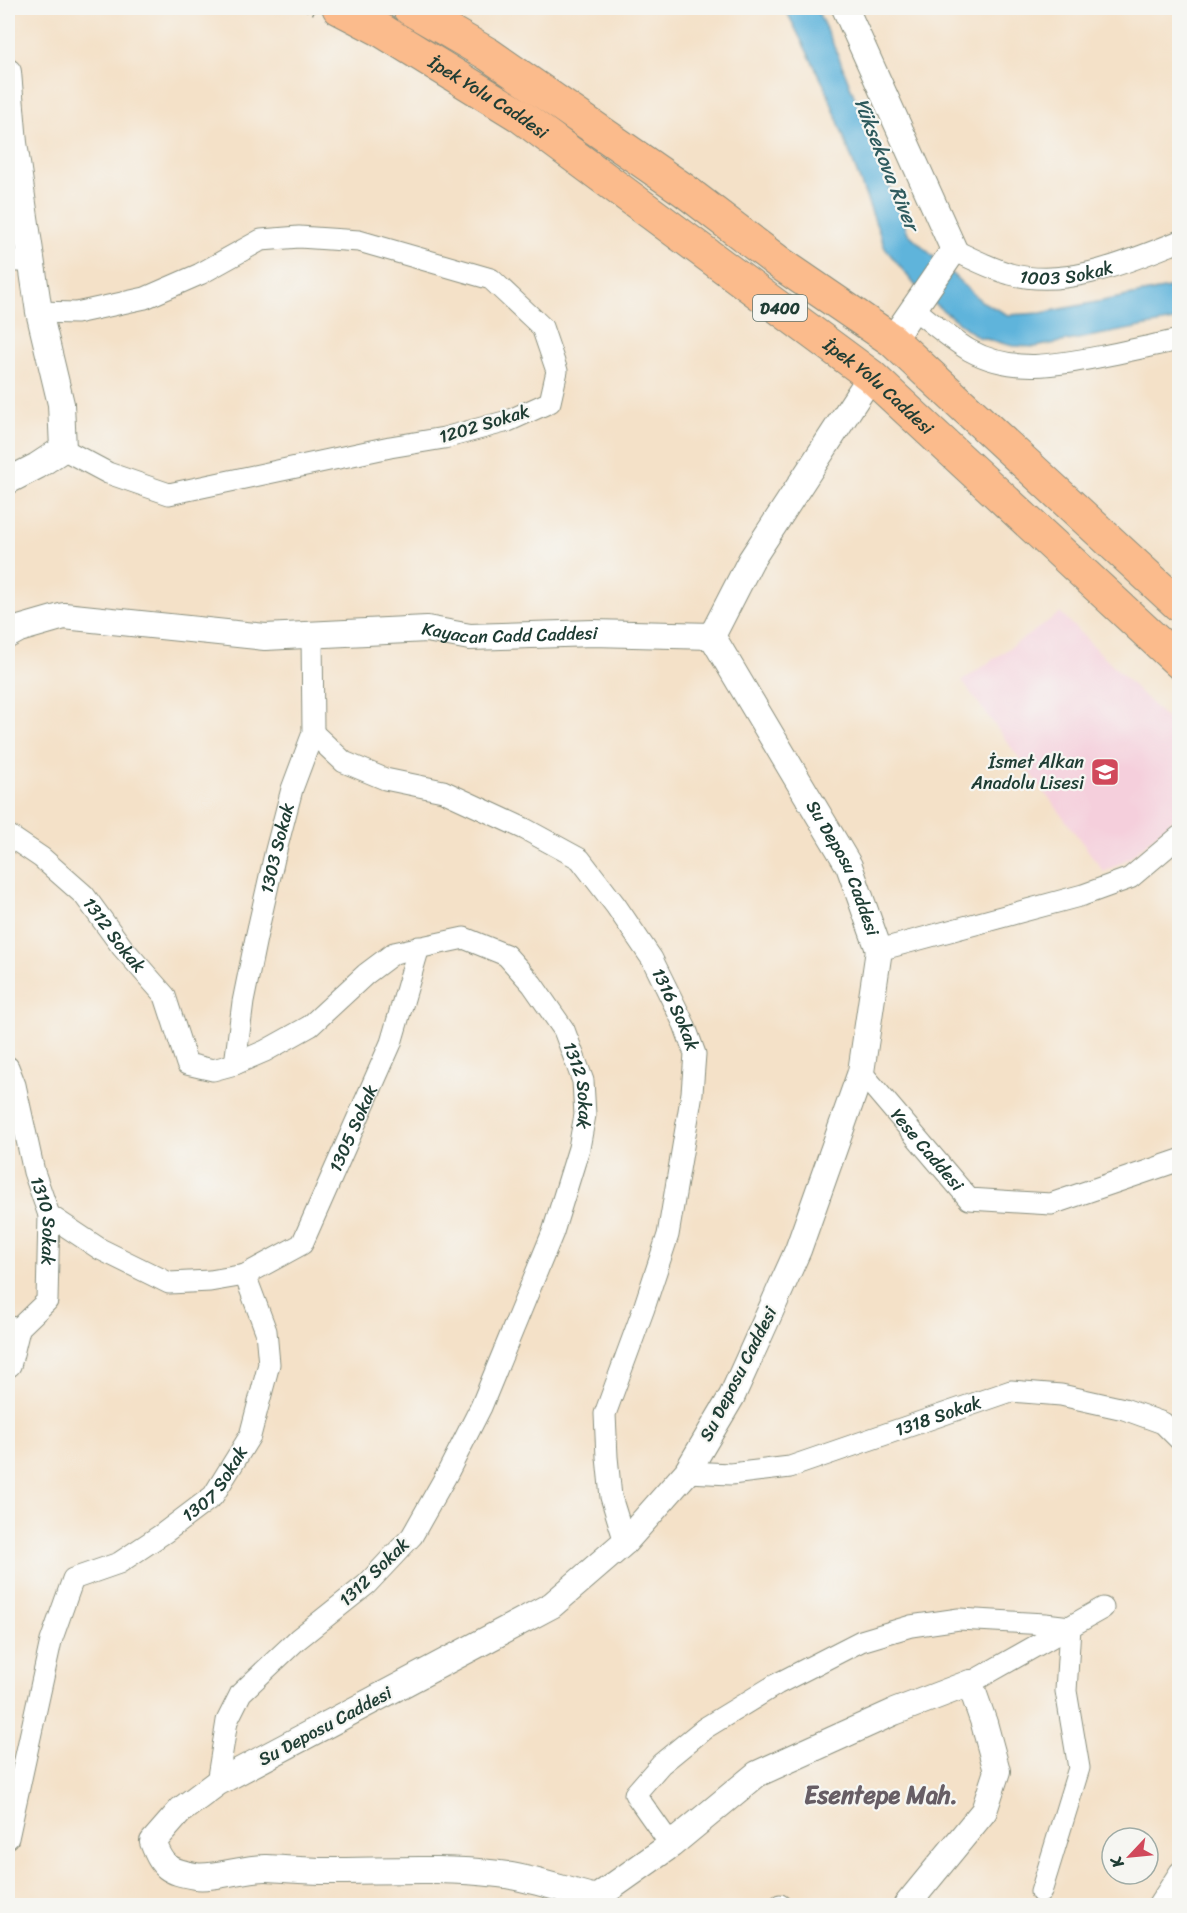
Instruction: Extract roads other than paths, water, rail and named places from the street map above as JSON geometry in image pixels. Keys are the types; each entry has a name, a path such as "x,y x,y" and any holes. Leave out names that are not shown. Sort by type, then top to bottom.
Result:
{"highway":[{"name":"İpek Yolu Caddesi","path":"409,8 488,54 684,190 781,264 892,340 1179,606"},
{"name":"İpek Yolu Caddesi","path":"327,10 381,30 519,115 871,376 1179,663"}],"street":[{"path":"845,8 951,256 892,340"},
{"path":"8,72 20,261 39,312 61,404 63,449 8,481"},
{"name":"1202 Sokak","path":"39,312 76,313 145,298 200,274 261,240 299,237 358,241 491,279 542,327 557,371 550,402 508,421 444,438 302,465 169,494 108,473 63,449"},
{"name":"1003 Sokak","path":"951,256 1010,274 1038,278 1062,278 1090,274 1179,241"},
{"path":"917,303 968,349 991,359 1015,365 1063,364 1179,340"},
{"path":"712,636 751,560 871,376"},
{"name":"Kayacan Cadd Caddesi","path":"8,635 19,629 64,616 265,637 427,629 470,637 593,633 712,636"},
{"name":"1303 Sokak","path":"235,1064 256,938 275,854 292,789 313,733 312,634"},
{"name":"Su Deposu Caddesi","path":"712,636 849,866 879,950 861,1072 798,1250 732,1396 687,1472 625,1542 552,1605 217,1783 181,1810 153,1842 159,1857 170,1870 199,1877 263,1868 496,1873 521,1877 596,1898 671,1845 757,1774 894,1712 970,1683"},
{"name":"1316 Sokak","path":"313,733 344,762 385,779 443,790 525,829 580,859 652,959 684,1024 695,1054 692,1093 668,1235 605,1414 611,1497 625,1542"},
{"name":"1312 Sokak","path":"8,835 42,858 84,895 122,947 165,996 187,1064 213,1070 235,1064 265,1051 310,1026 366,974 394,953 464,938 506,955 532,984 564,1030 583,1081 585,1115 579,1148 553,1232 481,1407 441,1485 412,1536 367,1584 298,1639 241,1693 227,1722 217,1783"},
{"path":"879,950 1083,895 1130,878 1179,836"},
{"name":"1305 Sokak","path":"245,1275 302,1244 391,1043 419,947"},
{"name":"1310 Sokak","path":"8,1067 15,1085 34,1172 49,1215 47,1301 12,1330"},
{"name":"Yese Caddesi","path":"861,1072 969,1199 1051,1204 1179,1160"},
{"path":"49,1215 100,1249 169,1283 210,1281 245,1275"},
{"name":"1307 Sokak","path":"8,1838 51,1641 73,1579 119,1563 213,1496 250,1436 269,1364 266,1330 245,1275"},
{"path":"8,1364 12,1330"},
{"name":"1318 Sokak","path":"687,1472 731,1474 790,1467 1011,1391 1061,1395 1124,1409 1163,1422 1179,1440"},
{"path":"906,1905 984,1811 997,1771 984,1722 970,1683 1103,1608"},
{"path":"671,1845 635,1794 662,1764 705,1728 777,1684 861,1641 911,1626 958,1618 1070,1627"},
{"path":"1041,1892 1079,1768 1066,1691 1070,1627"},
{"path":"1158,1905 1179,1872"}],"water":[{"path":"785,8 816,8 836,50 908,233 981,301 1008,315 1041,313 1179,286 1179,320 1035,347 1013,346 978,337 936,305 915,285 885,248 826,89"}],"place":[{"name":"İsmet Alkan Anadolu Lisesi","path":"1105,772"}],"district":[{"name":"Esentepe Mah.","path":"881,1795"}],"water label":[{"name":"Yüksekova River","path":"887,164"}]}
